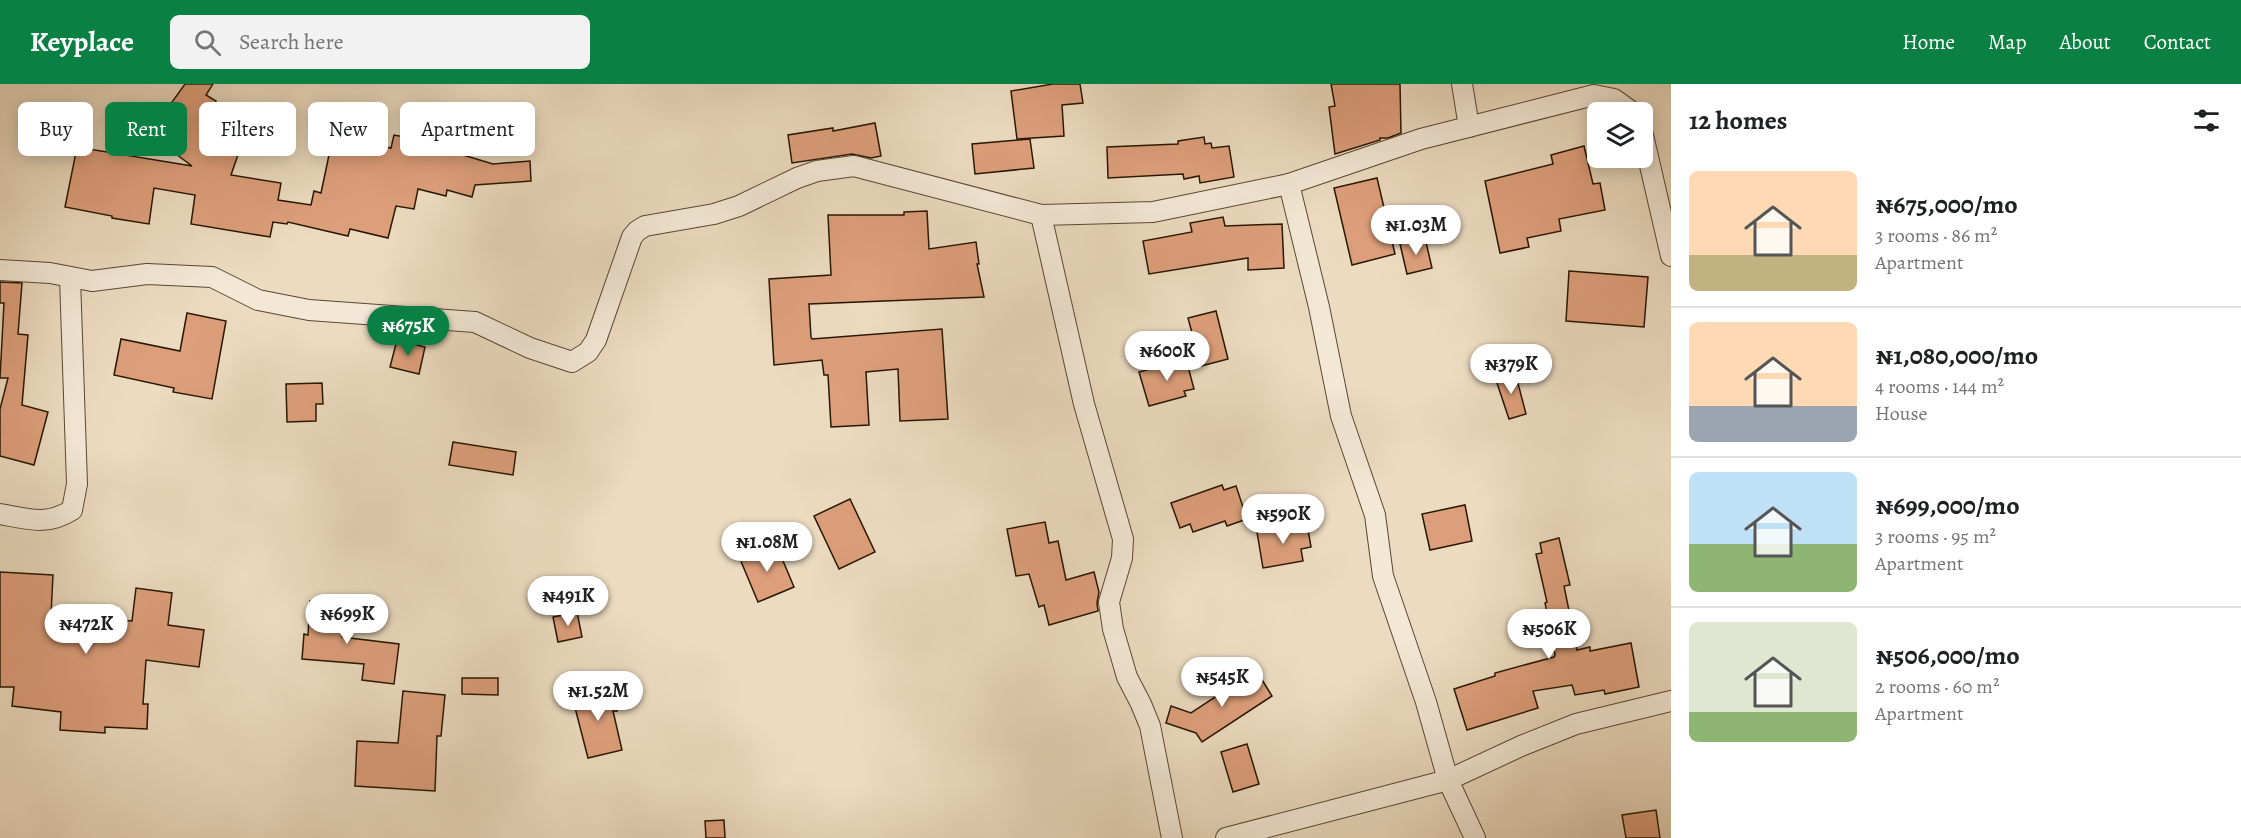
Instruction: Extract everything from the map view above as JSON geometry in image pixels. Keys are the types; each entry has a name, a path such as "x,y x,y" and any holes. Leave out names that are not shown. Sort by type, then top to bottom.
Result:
{"street":[{"path":"1462,84 1469,127"},
{"path":"0,270 50,273 92,281 147,274 212,277 258,300 309,310 475,322 530,348 572,362 588,352 596,340 632,237 637,231 663,222 722,212 817,171 854,166 1041,215 1154,212 1289,184 1421,139 1594,95 1618,102"},
{"path":"1650,168 1671,256"},
{"path":"1289,184 1319,307 1341,416 1376,515 1383,576 1426,702 1448,780 1475,838"},
{"path":"1041,215 1084,404 1123,539 1122,558 1109,602 1113,629 1126,677 1142,704 1150,726 1173,838"},
{"path":"0,514 42,521 60,518 72,510 77,484 70,278"},
{"path":"1226,838 1448,780 1521,746 1576,724 1671,701"}],"building":[{"path":"185,84 213,84 206,95 215,102 199,102 199,156 238,156 231,175 281,183 278,200 311,205 314,191 321,193 329,156 388,156 388,147 391,148 394,135 400,136 400,156 466,156 493,164 530,161 531,181 475,185 472,197 447,190 446,196 418,189 414,209 396,206 388,238 350,229 348,236 288,222 287,224 273,222 270,237 191,224 195,195 154,188 149,224 65,207 75,156 93,156 93,150 105,152 105,156 131,156 192,166 179,156 187,156 187,102 172,102"},
{"path":"1053,84 1080,84 1083,103 1062,105 1064,136 1017,139 1011,91"},
{"path":"1331,84 1400,84 1401,133 1335,154 1329,107 1335,106"},
{"path":"875,123 881,156 871,158 852,154 792,163 788,135 833,128 833,131"},
{"path":"1204,137 1205,144 1211,143 1212,148 1229,146 1234,177 1200,183 1199,176 1184,179 1183,174 1108,178 1107,147 1178,144 1178,141"},
{"path":"1030,139 1034,168 975,174 972,144"},
{"path":"1584,146 1587,168 1589,168 1593,184 1600,183 1605,210 1559,219 1561,231 1527,238 1529,247 1500,253 1485,181 1553,164 1551,155"},
{"path":"1377,178 1395,254 1352,265 1334,188"},
{"path":"927,211 929,249 976,242 979,264 977,264 984,297 809,304 811,337 812,339 942,329 948,419 900,421 898,369 866,372 869,425 831,427 828,375 824,375 822,360 774,365 769,279 831,275 828,215 904,215 904,212"},
{"path":"1223,217 1225,226 1282,224 1284,268 1248,270 1248,258 1149,274 1143,241 1192,232 1190,223"},
{"path":"1425,238 1432,268 1407,274 1400,244"},
{"path":"1569,271 1648,277 1644,327 1566,321"},
{"path":"0,282 22,283 18,334 28,335 22,405 48,412 34,465 0,456 0,409 8,378 0,378 4,303 0,303"},
{"path":"1216,311 1228,359 1201,366 1188,318"},
{"path":"187,313 226,321 212,399 173,392 174,388 114,375 121,339 180,351"},
{"path":"397,340 425,347 419,374 390,367"},
{"path":"1186,359 1194,389 1184,391 1186,396 1149,406 1139,372"},
{"path":"1515,372 1526,414 1509,419 1495,377"},
{"path":"322,383 323,404 316,404 316,421 287,422 286,384"},
{"path":"453,442 516,452 513,475 449,465"},
{"path":"1222,485 1224,490 1236,486 1247,519 1227,526 1225,521 1193,532 1190,524 1180,528 1171,503"},
{"path":"850,499 875,552 839,569 814,516"},
{"path":"1465,505 1472,541 1430,550 1422,514"},
{"path":"1045,522 1049,543 1058,541 1066,580 1094,572 1099,592 1098,611 1049,625 1044,605 1039,607 1029,574 1016,576 1007,529"},
{"path":"1307,524 1311,547 1301,549 1303,561 1263,568 1257,532"},
{"path":"1559,538 1570,585 1564,586 1577,650 1590,647 1590,651 1631,643 1639,687 1605,694 1604,690 1575,695 1572,685 1533,691 1538,708 1467,730 1454,689 1495,676 1495,673 1555,655 1545,603 1547,602 1536,554 1542,553 1540,543"},
{"path":"776,544 794,587 758,602 740,559"},
{"path":"0,572 53,575 51,615 132,621 136,588 172,593 168,625 204,630 199,667 146,660 143,704 148,704 147,729 105,727 105,733 60,730 61,712 12,706 14,687 0,687"},
{"path":"310,601 344,603 342,637 399,644 394,684 362,680 364,664 302,659 304,634 308,635"},
{"path":"577,612 582,637 558,642 553,617"},
{"path":"1256,670 1272,696 1202,742 1196,733 1166,723 1171,706 1191,713"},
{"path":"462,678 498,678 498,695 462,694"},
{"path":"613,688 617,711 613,711 622,750 588,758 572,696"},
{"path":"403,691 445,695 441,736 437,736 435,791 355,786 357,741 398,743"},
{"path":"1247,744 1259,784 1233,792 1221,752"},
{"path":"1656,810 1660,838 1626,838 1622,815"},
{"path":"724,820 725,838 706,838 705,821"}]}
